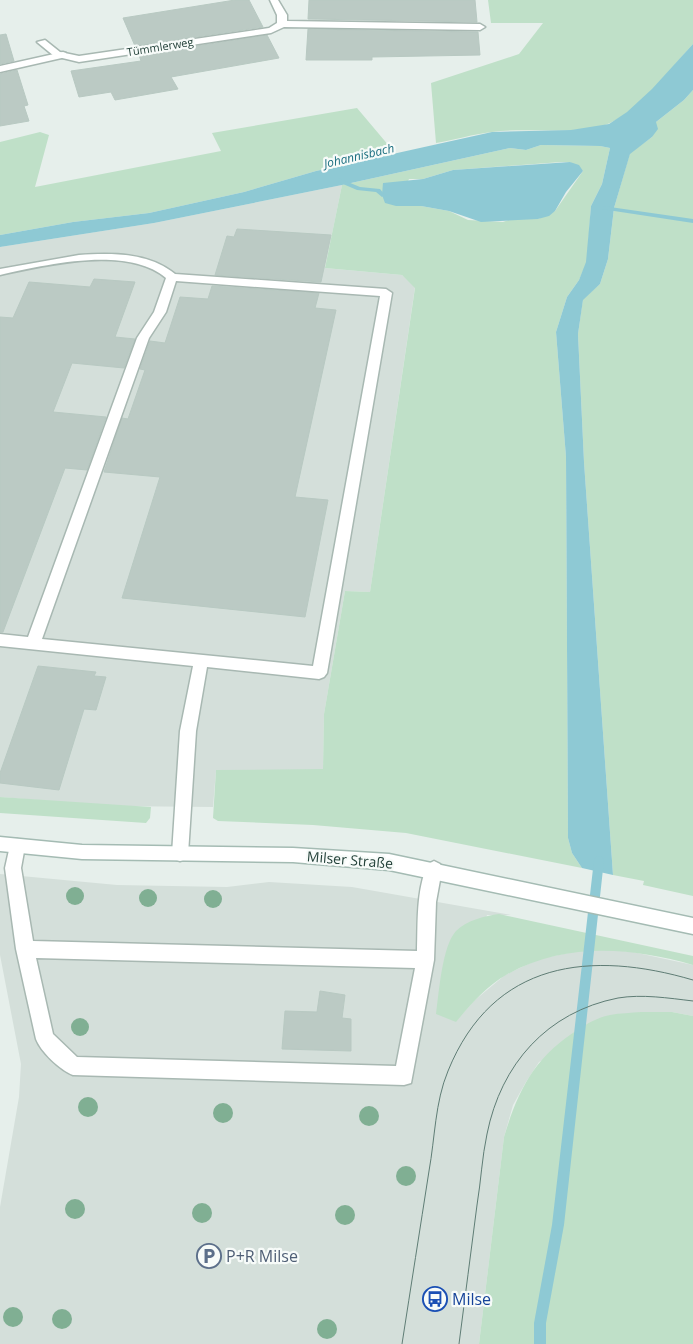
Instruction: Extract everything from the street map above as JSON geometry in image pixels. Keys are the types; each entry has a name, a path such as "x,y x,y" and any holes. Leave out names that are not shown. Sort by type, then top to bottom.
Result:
{"street":[{"path":"274,0 282,15 282,24"},
{"name":"Tümmlerweg","path":"42,42 57,54 79,60 272,30 282,24 480,27"},
{"path":"0,69 63,55"},
{"path":"0,272 64,260 120,258 156,266 172,276 386,293 319,673 0,640"},
{"path":"33,644 143,338 160,312 172,276"},
{"path":"180,854 188,731 201,662"},
{"name":"Milser Straße","path":"0,844 82,852 337,857 388,862 640,913 693,926"},
{"path":"18,846 13,868 25,949 45,1039 73,1066 404,1076 425,960 427,902 434,870"},
{"path":"25,949 425,960"}],"shaded area":[{"path":"342,185 325,268 402,275 415,287 370,592 345,591 324,714 323,770 216,770 213,807 111,806 0,797 0,247 154,223"},
{"path":"0,874 117,885 227,887 269,882 352,887 511,915 487,915 455,1022 475,1000 505,975 539,959 578,951 602,949 633,952 693,965 693,1016 672,1012 641,1012 539,1062 513,1105 504,1137 479,1344 0,1344 0,1207 19,1097 21,1064 0,955"}],"green space":[{"path":"488,0 693,0 693,44 644,98 622,117 610,123 584,129 492,132 436,143 431,83 519,54 543,23 491,23"},
{"path":"693,90 693,896 643,885 644,881 613,875 584,462 578,334 583,299 600,284 608,259 614,208 630,153 652,137 656,122 684,100"},
{"path":"357,108 395,153 316,171 244,192 149,213 73,222 0,235 0,142 40,132 49,135 35,187 221,151 212,133"},
{"path":"541,145 600,146 610,148 602,184 591,206 587,262 579,280 567,297 556,332 566,457 568,838 572,853 582,868 406,833 313,825 218,821 213,818 216,770 323,769 324,714 345,591 370,592 415,288 402,275 325,268 342,185 510,148 526,150","holes":["570,162 583,171 555,211 538,219 511,219 503,222 468,220 449,211 421,206 396,206 409,179 423,179 453,170"]},
{"path":"0,797 151,807 150,818 146,823 0,813"},
{"path":"499,914 693,956 693,965 646,954 622,952 598,951 551,957 528,964 499,979 479,996 456,1022 436,1014 444,958 451,938 460,927 471,921"},
{"path":"641,1012 672,1012 693,1016 693,1344 479,1344 504,1137 522,1089 530,1076 551,1051 579,1029 594,1020 606,1016"}],"water":[{"path":"693,44 693,90 684,100 656,122 658,129 652,137 630,154 614,208 608,259 600,284 583,300 578,334 584,462 613,875 582,868 572,853 568,838 566,457 556,332 567,297 579,280 586,262 591,206 602,184 610,148 600,146 541,145 526,150 510,148 342,185 154,223 0,247 0,235 73,222 149,213 244,192 316,171 492,132 571,130 609,124 627,112 652,89"},
{"path":"570,162 579,165 583,171 566,192 555,211 549,216 538,219 481,222 449,211 421,206 396,206 385,203 382,195 383,183 423,179 453,170"}],"building":[{"path":"235,0 249,0 263,27 135,46 123,18"},
{"path":"309,0 475,0 477,22 308,19"},
{"path":"308,29 478,32 480,55 372,57 372,60 306,60"},
{"path":"6,34 14,61 0,64 0,35"},
{"path":"267,35 279,58 171,77 178,89 115,100 111,92 79,97 71,71 141,61 139,55"},
{"path":"17,70 28,105 24,106 29,121 0,126 0,74"},
{"path":"237,229 331,235 321,282 215,275 227,236 234,237"},
{"path":"94,279 135,282 115,337 135,339 124,368 72,363 53,412 106,417 87,470 65,468 3,632 0,632 0,317 13,318 29,282 90,287"},
{"path":"212,286 319,293 315,308 336,310 295,497 328,500 305,617 122,598 160,477 104,472 122,418 128,419 145,370 140,369 150,341 165,343 180,297 208,299"},
{"path":"38,666 96,672 94,676 106,677 96,710 84,709 59,790 0,783 0,773"},
{"path":"320,991 345,995 342,1018 351,1019 351,1051 282,1049 285,1011 317,1012"}],"waterway":[{"path":"338,180 359,189 378,190 382,195"},
{"path":"603,208 693,221"},
{"path":"540,1344 540,1323 558,1225 599,860"}],"tram line":[{"path":"402,1344 440,1095 448,1071 467,1034 491,1006 518,986 549,973 583,966 618,966 655,971 693,980"},
{"path":"459,1344 487,1134 503,1085 516,1064 531,1045 549,1029 570,1015 593,1005 618,998 636,996 693,1001"}],"place":[{"name":"P+R Milse","path":"209,1256"},
{"name":"Milse","path":"435,1299"}],"water label":[{"name":"Johannisbach","path":"359,156"}]}
